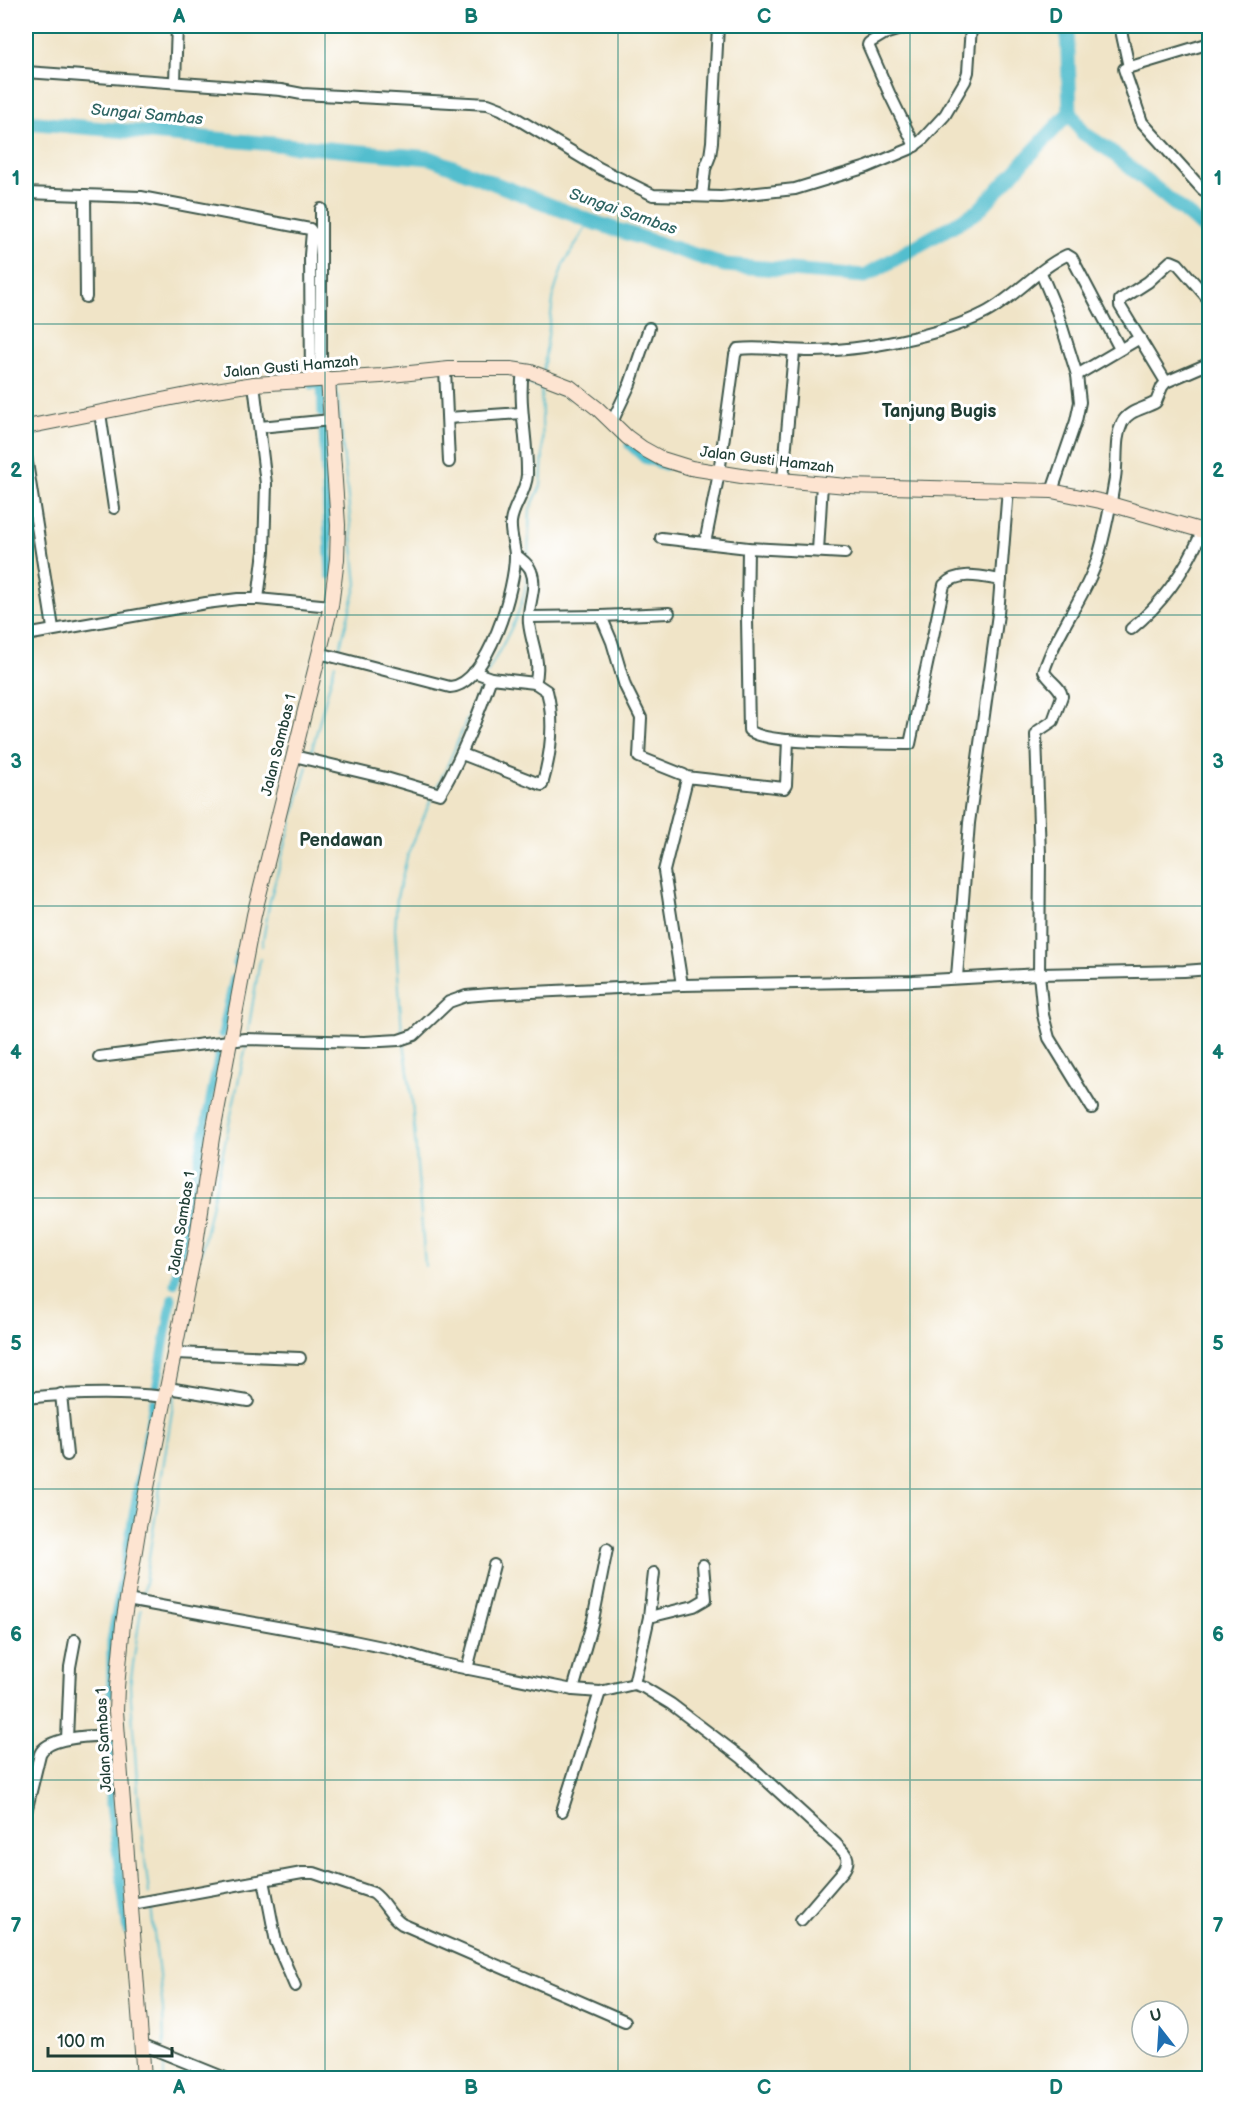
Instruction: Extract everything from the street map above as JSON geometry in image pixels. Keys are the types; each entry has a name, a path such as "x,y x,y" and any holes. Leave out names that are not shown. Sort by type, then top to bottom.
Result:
{"street":[{"path":"175,81 177,26"},
{"path":"702,196 705,169 712,142 718,26"},
{"path":"872,26 874,39"},
{"path":"910,26 897,29 868,43 915,146"},
{"path":"26,72 175,81 287,90 302,94 488,104 501,109 599,168 653,195 745,195 801,188 857,171 915,146 945,115 965,81 968,72 971,26"},
{"path":"1120,26 1129,67"},
{"path":"1209,43 1124,69 1142,122 1209,194"},
{"path":"26,194 141,197 311,230 320,379"},
{"path":"85,195 86,297"},
{"path":"320,379 321,208"},
{"path":"705,543 719,473 736,350 741,348 794,351 832,350 864,347 916,336 967,321 993,308 1064,256 1072,258 1120,349"},
{"path":"1166,382 1120,306 1120,300 1148,282 1172,261 1178,264 1209,301"},
{"path":"1041,273 1057,311 1077,375 1080,402 1076,421 1052,491"},
{"path":"612,422 630,384 649,328"},
{"path":"1077,375 1140,338"},
{"path":"783,480 794,351"},
{"path":"1092,1108 1049,1038 1043,1015 1039,974 1040,855 1036,735 1038,731 1053,721 1062,696 1044,671 1095,566 1112,504 1118,453 1117,439 1123,422 1129,414 1156,402 1166,382 1209,363"},
{"name":"Jalan Gusti Hamzah","path":"26,427 254,384 381,376 444,369 493,368 527,371 577,392 642,448 662,459 691,468 822,484 1052,491 1112,504 1205,533"},
{"path":"444,369 449,462"},
{"path":"294,756 440,794 474,728 483,675 492,642 501,621 517,557 511,524 513,512 523,494 527,476 521,413 527,371"},
{"name":"Jalan Sambas 1","path":"144,2079 117,1735 117,1687 138,1532 195,1250 229,1040 254,915 331,606 337,559 338,525 331,420 320,379"},
{"path":"254,384 266,484 264,551 258,599"},
{"path":"100,413 114,508"},
{"path":"448,418 521,413"},
{"path":"260,427 331,420"},
{"path":"26,456 53,628"},
{"path":"819,551 822,484"},
{"path":"957,977 969,823 1001,580 1008,489"},
{"path":"1131,629 1143,620 1177,579 1205,533"},
{"path":"661,538 748,548 845,553"},
{"path":"748,548 750,730 758,736 788,740 910,744 944,585 953,579 966,576 1001,580"},
{"path":"517,557 530,566 534,578 529,617 538,669 535,683"},
{"path":"26,634 206,603 258,599 331,606"},
{"path":"529,617 669,613"},
{"path":"601,616 612,642 625,686 641,718 639,756 686,777 784,788 788,740"},
{"path":"320,653 450,687 483,675 535,683 547,691 550,756 542,785 462,754"},
{"path":"682,985 664,871 686,777"},
{"path":"99,1057 229,1040 403,1040 414,1035 449,1002 465,996 682,985 913,981 957,977 1209,969"},
{"path":"175,1353 300,1358"},
{"path":"26,1398 61,1394 168,1391 194,1392 248,1401"},
{"path":"61,1394 67,1455"},
{"path":"573,1690 593,1620 608,1550"},
{"path":"467,1669 494,1565"},
{"path":"649,1617 694,1606 706,1599 703,1565"},
{"path":"634,1684 649,1617 654,1574"},
{"path":"127,1600 339,1638 467,1669 573,1690 600,1692 634,1684 644,1687 671,1704 742,1758 848,1857 848,1864 844,1870 801,1920"},
{"path":"67,1739 70,1667 75,1640"},
{"path":"562,1811 600,1692"},
{"path":"26,1812 42,1750 49,1744 67,1739 117,1735"},
{"path":"132,1904 302,1873 314,1873 363,1888 377,1895 392,1916 402,1924 625,2021"},
{"path":"264,1880 276,1942 294,1986"},
{"path":"141,2044 225,2079"}],"waterway":[{"path":"916,26 921,26"},
{"name":"Sungai Sambas","path":"26,122 430,158 590,221 725,265 865,276 978,211 1070,112 1067,26"},
{"path":"1070,112 1083,133 1109,150 1210,233"},
{"path":"543,371 554,293 563,265 590,221"},
{"path":"529,380 571,394"},
{"path":"528,560 530,509 541,486 543,454 541,382"},
{"path":"336,383 357,584 339,650"},
{"path":"312,385 321,384 322,414"},
{"path":"323,428 330,575"},
{"path":"629,445 644,459 665,466"},
{"path":"487,674 518,614 527,575"},
{"path":"311,753 335,664"},
{"path":"436,789 485,679"},
{"path":"262,946 270,900 307,766"},
{"path":"402,1033 395,929 397,897 408,854 432,797"},
{"path":"237,964 242,946"},
{"path":"248,1032 260,959"},
{"path":"222,1034 234,978"},
{"path":"404,1042 412,1101 425,1266"},
{"path":"201,1254 246,1046"},
{"path":"174,1284 220,1048"},
{"path":"156,1389 172,1298"},
{"path":"183,1347 187,1324"},
{"path":"176,1387 181,1360"},
{"path":"143,1595 175,1392"},
{"path":"111,1693 111,1641 153,1402"},
{"path":"141,1609 130,1685 139,1806 149,1894"},
{"path":"110,1742 110,1805 127,1931"},
{"path":"151,1907 163,2009 164,2046"},
{"path":"164,2061 164,2078"}],"district":[{"name":"Tanjung Bugis","path":"939,411"},
{"name":"Pendawan","path":"341,840"}]}
